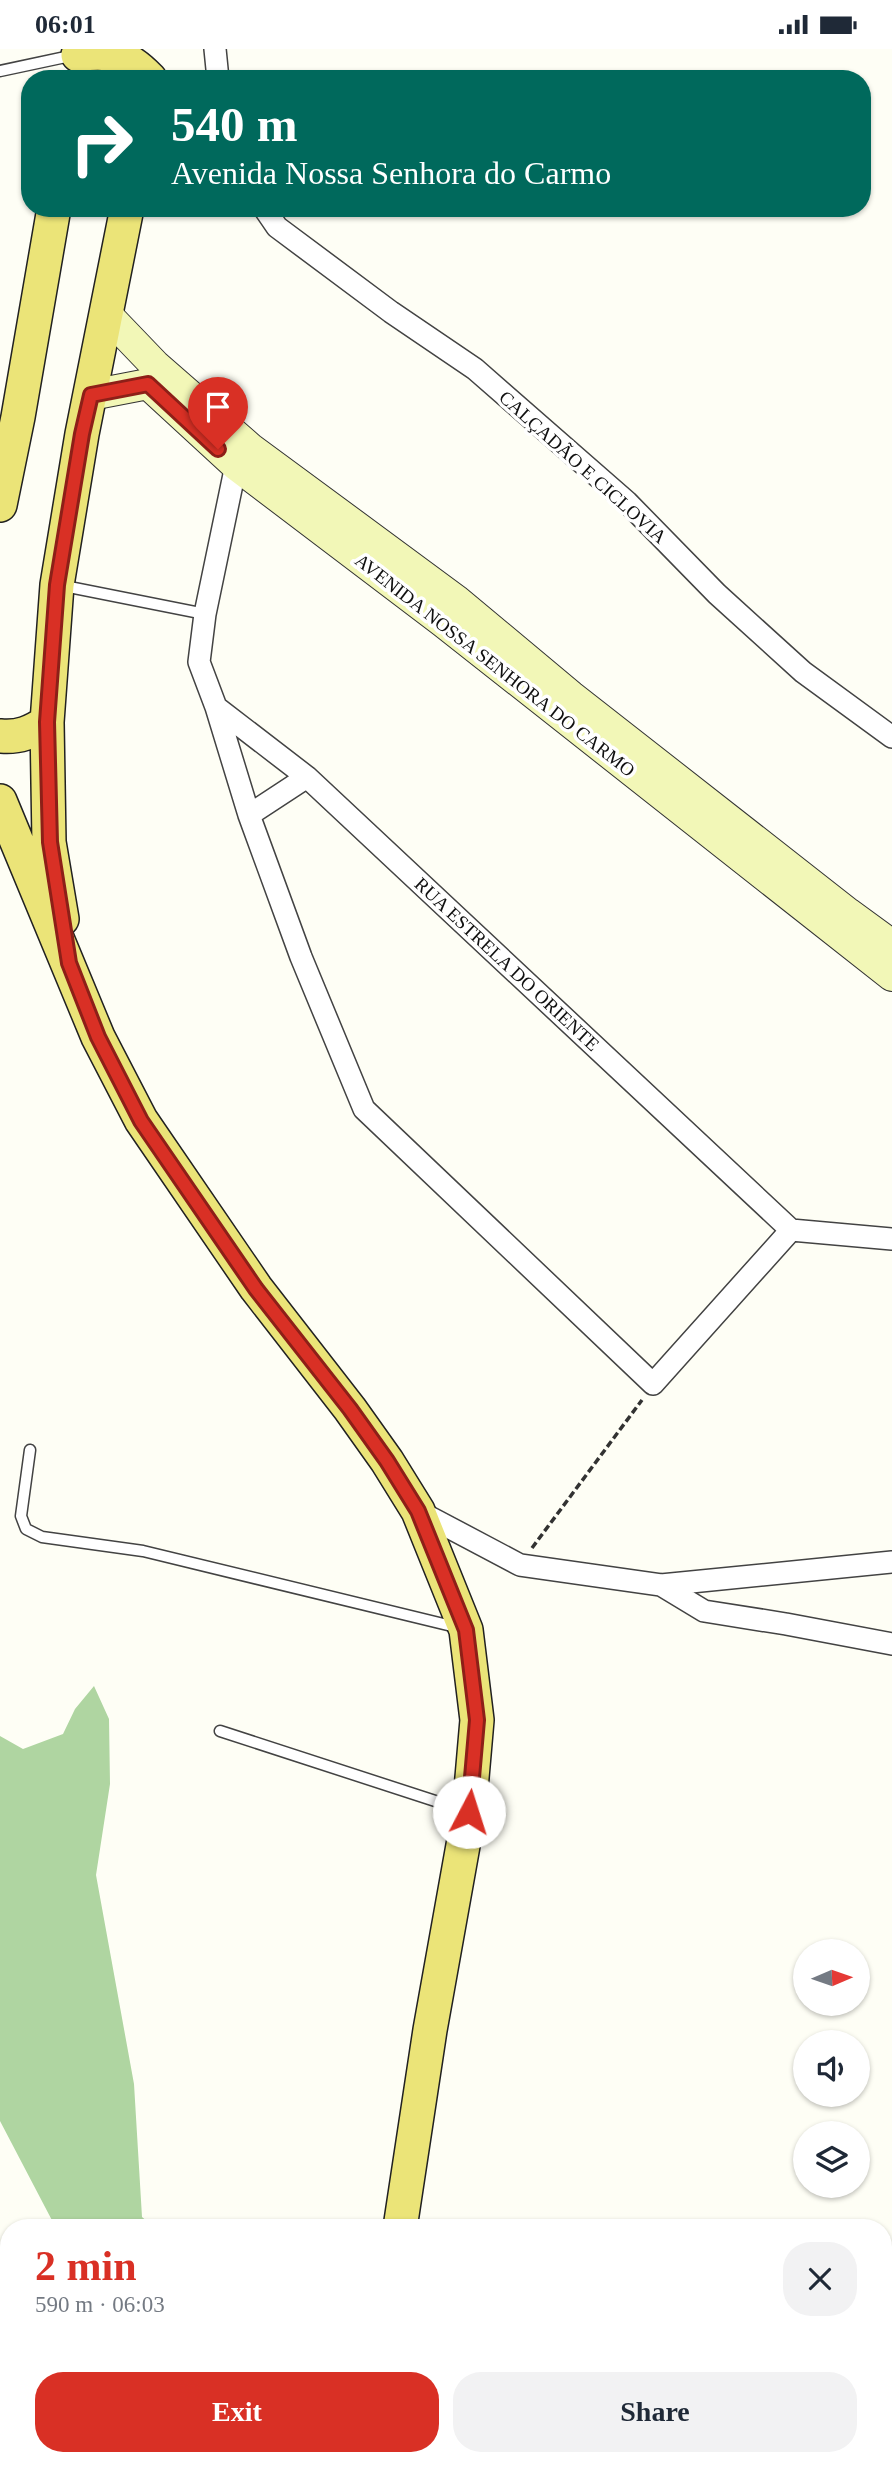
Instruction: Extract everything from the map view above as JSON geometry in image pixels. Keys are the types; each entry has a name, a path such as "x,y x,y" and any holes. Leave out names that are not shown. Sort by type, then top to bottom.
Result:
{"main road":[{"path":"152,70 153,49"},
{"path":"77,61 98,52 118,55 141,70"},
{"path":"0,505 19,417 52,217"},
{"path":"69,963 50,842 47,722 57,585 82,434 125,217"},
{"path":"0,736 12,737 31,733 47,722"},
{"path":"0,801 98,1037 141,1121 256,1289 380,1450 418,1511 466,1630 477,1720 469,1812 430,2031 401,2219"}],"street":[{"path":"215,49 217,70"},
{"name":"CALÇADÃO E CICLOVIA","path":"270,217 277,227 391,312 475,369 627,502 716,594 803,672 892,737"},
{"name":"AVENIDA NOSSA SENHORA DO CARMO","path":"107,315 243,457"},
{"name":"AVENIDA NOSSA SENHORA DO CARMO","path":"91,395 148,384 449,611 565,706 843,923 892,977"},
{"path":"243,457 205,614 199,662 216,707 249,815 301,957 364,1109 653,1384 791,1230 892,1239"},
{"name":"RUA ESTRELA DO ORIENTE","path":"216,707 307,777 791,1230"},
{"path":"249,815 307,777"},
{"name":"AVENIDA NOSSA SENHORA DO CARMO","path":"843,923 892,945"},
{"path":"418,1511 520,1565 661,1585 892,1562"},
{"path":"661,1585 704,1611 892,1644"}],"lane":[{"path":"0,71 77,61"},
{"path":"57,585 205,614"},
{"path":"30,1450 22,1516 26,1529 42,1537 144,1551 466,1630"},
{"path":"220,1731 469,1812"}],"path":[{"path":"520,1565 653,1384"}],"green space":[{"path":"94,1686 109,1719 110,1784 96,1875 134,2084 142,2217 144,2219 51,2219 0,2121 0,1736 23,1749 63,1734 75,1709"}],"route":[{"path":"218,449 148,384 91,395 57,585 47,722 50,842 69,963 98,1037 141,1121 256,1289 387,1461 418,1511 466,1630 477,1720 469,1812"}]}
